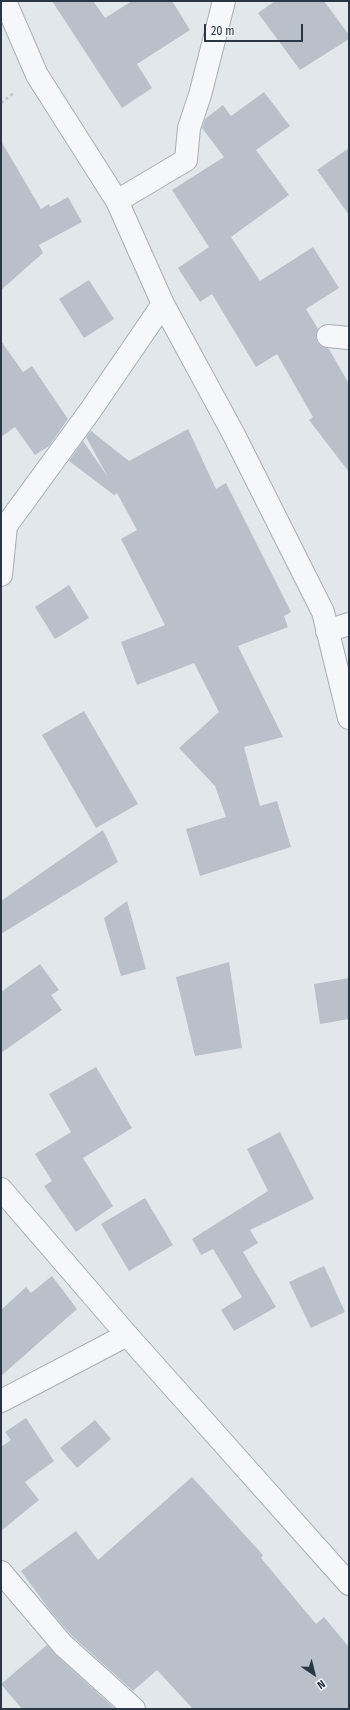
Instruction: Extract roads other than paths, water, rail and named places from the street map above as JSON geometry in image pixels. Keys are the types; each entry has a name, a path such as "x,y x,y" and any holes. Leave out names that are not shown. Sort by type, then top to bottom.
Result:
{"street":[{"path":"5,1 37,75 118,201 163,304 233,433 323,612 349,718"},
{"path":"118,201 186,160 189,128 200,95 224,1"},
{"path":"1,575 6,526 90,411 163,304"},
{"path":"328,336 349,338"},
{"path":"327,631 349,624"},
{"path":"1,1189 127,1335 349,1584"},
{"path":"1,1401 127,1335"},
{"path":"1,1572 63,1645 134,1709"}]}
